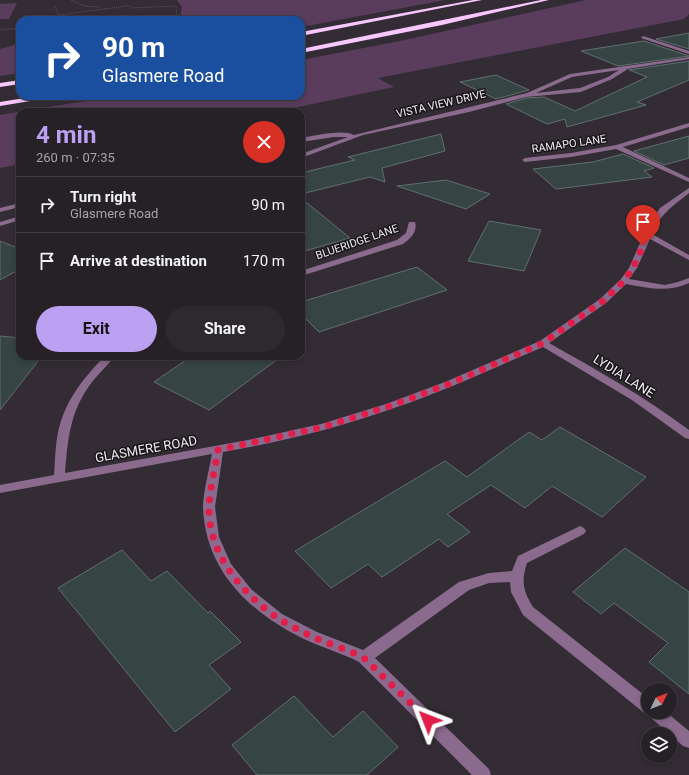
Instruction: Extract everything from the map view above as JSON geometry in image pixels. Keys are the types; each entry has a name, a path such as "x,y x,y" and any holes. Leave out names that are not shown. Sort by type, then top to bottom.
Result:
{"highway":[{"path":"305,33 480,0"},
{"path":"305,50 435,25 547,0"},
{"path":"0,85 16,83"},
{"path":"0,104 24,100"}],"street":[{"path":"643,37 668,44 689,53"},
{"name":"VISTA VIEW DRIVE","path":"305,155 361,134 469,110 526,95 570,76 596,70 626,68 652,62 689,58"},
{"name":"VISTA VIEW DRIVE","path":"526,95 580,90 595,85 626,68"},
{"path":"570,76 595,85"},
{"name":"RAMAPO LANE","path":"524,160 571,155 617,147 689,126"},
{"name":"VISTA VIEW DRIVE","path":"305,139 334,135 361,134"},
{"name":"RAMAPO LANE","path":"617,147 689,180"},
{"name":"GLASMERE ROAD","path":"0,489 218,450 323,427 390,406 449,384 543,343 603,301 624,281 633,268 652,225 663,210 686,194"},
{"path":"0,210 16,206"},
{"path":"0,224 16,219"},
{"name":"BLUERIDGE LANE","path":"305,273 400,242 409,236 413,229 412,224"},
{"path":"648,235 689,258"},
{"path":"624,281 666,288 677,286 689,280"},
{"name":"LYDIA LANE","path":"543,343 606,379 666,418 689,435"},
{"path":"59,478 64,426 74,400 90,376 106,360"},
{"path":"218,450 209,507 213,537 226,566 246,592 277,618 312,636 353,652 364,658 483,775"},
{"path":"580,531 522,560 515,576 517,593 528,611 641,701"},
{"path":"364,658 464,586 489,578 515,576"},
{"path":"663,719 689,741"}],"path":[{"path":"71,0 84,6 106,8"},
{"path":"55,7 59,15 128,6 131,8 176,6 177,16"},
{"path":"0,30 16,28"}],"shaded area":[{"path":"177,0 445,0 305,26 305,16 180,16 182,7"},
{"path":"586,0 689,0 689,14 684,19 378,78 394,87 293,108 42,108 91,100 305,100 305,59 400,41"},
{"path":"17,3 9,19 0,19 0,4"},
{"path":"16,44 16,74 0,76 0,49"},
{"path":"16,112 16,165 0,168 0,115"}],"building":[{"path":"689,33 689,49 656,39"},
{"path":"644,41 689,56 618,66 581,51"},
{"path":"689,61 689,80 637,102 646,105 567,127 565,119 547,124 506,104 526,98 544,97 575,111 647,77 629,70"},
{"path":"496,75 529,90 496,99 460,82"},
{"path":"441,134 445,151 382,168 385,182 370,177 305,193 305,172 355,160 348,157"},
{"path":"689,136 689,158 664,165 634,151"},
{"path":"623,154 654,168 644,171 652,177 556,189 533,169 593,162"},
{"path":"446,180 490,194 466,209 397,186"},
{"path":"305,201 350,238 305,251"},
{"path":"489,221 541,230 524,271 468,261"},
{"path":"0,241 16,247 16,271 0,280"},
{"path":"417,267 447,290 319,332 305,318 305,301"},
{"path":"0,336 16,338 16,360 39,360 0,410"},
{"path":"186,360 277,360 209,410 154,382"},
{"path":"560,427 646,477 602,517 552,486 525,508 491,485 447,514 470,532 448,547 439,539 382,577 368,564 331,588 295,551 445,461 467,477 529,432 542,440"},
{"path":"625,548 689,592 689,694 649,662 668,643 614,603 601,614 573,592"},
{"path":"122,550 151,581 167,571 208,613 210,611 241,642 209,665 231,689 175,732 58,588"},
{"path":"294,696 333,737 363,711 398,747 367,775 257,775 232,745"}],"route":[{"path":"428,720 364,658 353,652 312,636 277,618 246,592 239,584 226,566 213,537 209,507 218,450 323,427 390,406 449,384 543,343 603,301 624,281 633,268 643,246"}]}
